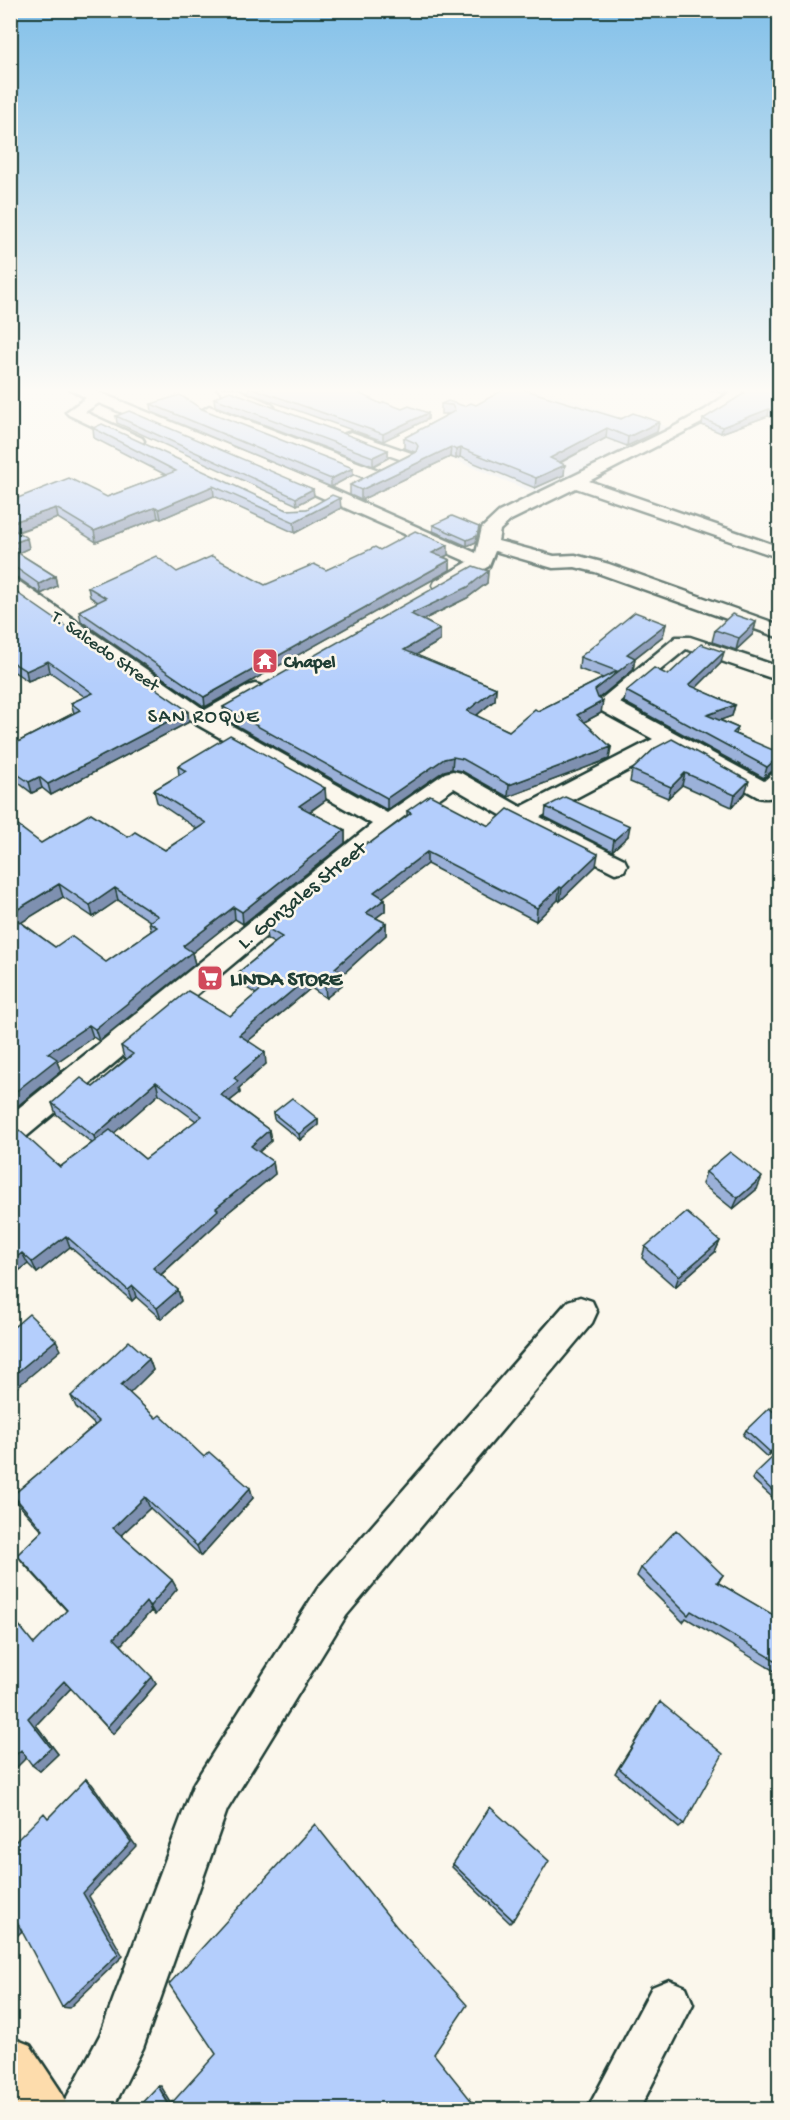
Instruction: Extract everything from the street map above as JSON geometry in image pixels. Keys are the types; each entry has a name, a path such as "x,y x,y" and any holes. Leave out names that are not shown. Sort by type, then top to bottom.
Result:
{"main road":[{"path":"10,2065 40,2109"}],"street":[{"path":"313,487 482,562"},
{"path":"312,507 349,487"},
{"path":"431,591 482,562 489,544 491,528 505,516 566,487"},
{"path":"590,487 780,553"},
{"path":"489,544 553,562 575,561 602,568 780,632"},
{"name":"T. Salcedo Street","path":"10,584 204,719 388,823"},
{"path":"780,675 755,664 682,641 606,704 766,792 780,779"},
{"path":"204,719 266,684"},
{"path":"521,817 668,740"},
{"name":"L. Gonzales Street","path":"10,1132 388,823 453,778 521,817 615,865"},
{"path":"85,2109 118,2048 209,1798 332,1602 580,1312"},
{"path":"612,2109 669,2004"}],"shaded area":[{"path":"520,487 555,487 540,495"}],"building":[{"path":"46,487 87,487 107,497 134,487 211,487 159,509 156,507 94,531 56,508 10,523 10,501"},
{"path":"215,487 237,487 287,510 307,509 332,495 340,498 294,522"},
{"path":"272,487 308,487 313,489 296,498"},
{"path":"452,516 479,527 477,536 467,540 433,525"},
{"path":"10,527 27,538 11,544 16,548 12,549 55,576 39,584 10,566"},
{"path":"415,531 448,545 432,553 450,560 204,697 79,611 106,598 88,587 156,556 177,572 212,556 265,585 314,564 326,570 375,547 380,550"},
{"path":"473,566 488,571 468,587 411,614 440,629 404,650 496,688 467,711 509,731 535,709 538,711 617,671 580,657 635,612 666,624 627,654 635,658 595,690 598,698 603,701 577,715 611,747 509,785 463,759 453,757 444,759 387,798 223,707"},
{"path":"10,588 188,711 48,784 39,777 29,782 10,769 10,765 18,761 10,756 10,746 80,710 71,703 93,693 48,661 26,671 10,661"},
{"path":"732,614 756,622 739,638 715,630"},
{"path":"701,644 724,652 689,685 735,705 707,715 738,728 733,733 780,753 780,760 775,760 767,767 626,691 654,668 668,675"},
{"path":"230,735 325,788 299,806 345,830 242,912 234,907 183,946 192,952 95,1029 89,1025 48,1053 57,1059 10,1096 10,915 55,947 71,936 106,962 157,927 149,922 158,916 115,888 90,905 59,884 10,914 10,830 18,826 41,843 91,813 128,837 135,832 165,850 206,823 154,790 186,771 178,766"},
{"path":"672,739 749,781 735,795 685,773 671,787 632,770 655,748"},
{"path":"430,795 489,826 508,809 598,854 537,908 427,852 374,892 385,899 366,913 386,923 335,968 342,973 325,986 310,976 239,1035 265,1052 234,1078 238,1081 221,1095 269,1130 251,1146 273,1162 216,1208 218,1210 153,1268 178,1290 157,1308 133,1286 128,1290 66,1236 32,1262 22,1253 10,1262 10,1132 19,1130 60,1167 110,1130 145,1159 202,1116 156,1082 94,1136 52,1103 81,1078 93,1087 133,1054 121,1046 188,991 230,1016 264,987 239,972 282,937 265,927 368,842 370,843 411,813 407,811"},
{"path":"565,797 630,826 614,840 546,807"},
{"path":"292,1098 318,1119 299,1134 273,1113"},
{"path":"730,1152 762,1177 738,1198 706,1172"},
{"path":"686,1212 720,1241 679,1276 645,1247"},
{"path":"29,1314 56,1340 10,1378 10,1322 15,1326"},
{"path":"129,1341 149,1359 121,1385 156,1418 160,1415 204,1457 209,1452 250,1488 197,1546 145,1497 113,1528 172,1580 150,1606 146,1602 114,1638 152,1677 107,1727 64,1681 28,1718 51,1748 32,1765 21,1750 10,1760 10,1614 34,1644 67,1610 17,1555 43,1530 13,1495 99,1422 71,1396"},
{"path":"769,1408 780,1417 780,1443 770,1452 746,1430"},
{"path":"776,1454 780,1458 780,1488 775,1493 755,1474"},
{"path":"676,1530 723,1575 717,1582 780,1619 780,1663 691,1611 688,1615 641,1568"},
{"path":"660,1702 723,1754 684,1824 619,1768"},
{"path":"86,1779 131,1842 83,1893 118,1954 62,2007 18,1924 10,1932 10,1847 44,1813 48,1818"},
{"path":"490,1807 549,1861 513,1920 453,1864"},
{"path":"315,1824 396,1926 467,2005 434,2054 478,2109 171,2109 169,2106 216,2054 169,1984"},
{"path":"158,2086 171,2109 136,2109"}],"place":[{"name":"Chapel","path":"265,661"},
{"name":"LINDA STORE","path":"210,978"}],"district":[{"name":"SAN ROQUE","path":"204,715"}]}
